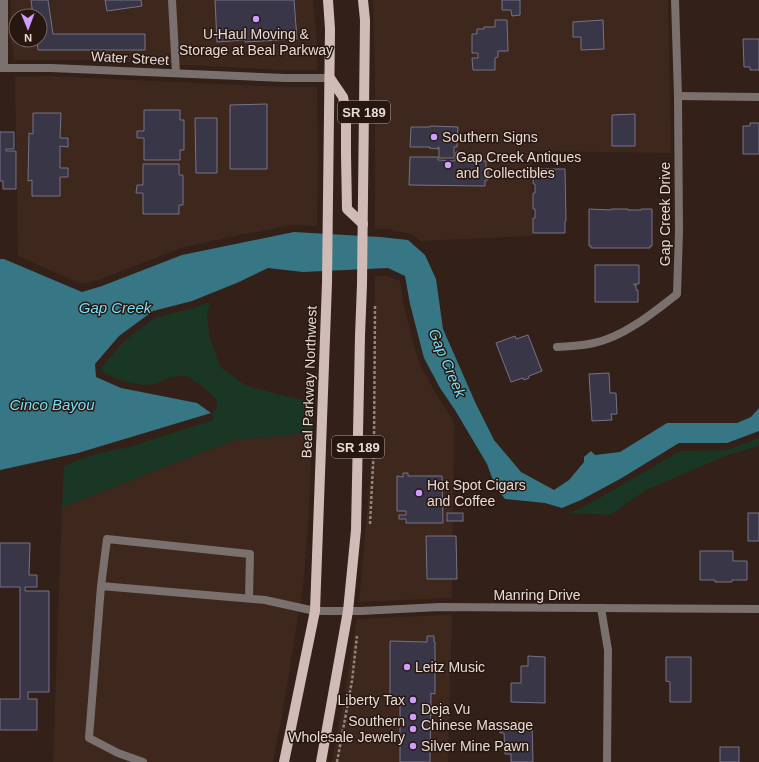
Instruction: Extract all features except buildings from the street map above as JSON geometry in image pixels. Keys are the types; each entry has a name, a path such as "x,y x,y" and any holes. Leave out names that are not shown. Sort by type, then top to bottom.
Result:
{"main road":[{"name":"Beal Parkway Northwest","path":"284,762 315,611 327,283 330,78 330,29 328,0"},
{"name":"SR 189","path":"321,762 348,611 356,530 363,224 365,28 363,0"},
{"path":"330,78 342,97 346,112 347,209 363,224"}],"street":[{"path":"2,68 4,0"},
{"path":"172,0 176,73"},
{"name":"Gap Creek Drive","path":"557,347 596,343 614,337 647,318 677,294 678,96 676,0"},
{"name":"Water Street","path":"2,68 66,68 285,78 330,78"},
{"path":"678,96 759,97"},
{"path":"143,762 118,753 89,738 101,586 107,539 250,554 249,598"},
{"name":"Manring Drive","path":"101,586 249,598 315,611 440,607 759,609"},
{"path":"601,608 608,650 607,762"}],"shaded area":[{"path":"11,0 313,0 317,43 317,70 285,70 81,60 14,60 12,48 48,48 48,8 11,8"},
{"path":"373,0 668,0 671,153 532,151 533,236 420,241 409,233 393,231 390,229 375,229 375,76"},
{"path":"51,76 285,87 317,87 317,226 293,225 181,248 101,279 85,283 79,283 18,256 15,77"},
{"path":"375,276 387,276 400,281 404,306 418,360 435,392 454,422 452,598 359,602 370,480 373,424"},
{"path":"297,434 312,435 308,527 303,587 273,762 53,762 62,507 234,440"},
{"path":"452,615 448,762 332,762 357,619"}],"green space":[{"path":"210,302 207,314 209,335 220,367 245,385 284,396 313,402 312,435 297,434 234,440 62,507 64,466 94,455 126,448 213,420 213,412 216,410 217,400 205,388 185,375 167,378 156,384 143,385 122,381 102,372 102,367 123,342 154,318 194,308"},
{"path":"759,438 759,446 725,456 646,490 610,515 569,513 584,507 680,451 727,450"}],"water":[{"path":"294,232 408,240 425,255 436,279 443,329 476,404 494,440 521,472 554,490 569,480 584,462 584,457 591,451 595,455 620,452 667,423 737,423 751,417 759,408 759,431 727,443 679,443 620,479 581,500 562,508 545,503 505,499 495,486 487,464 440,388 424,358 410,304 405,276 388,268 303,272 268,268 239,282 192,301 153,311 119,336 95,364 96,377 121,388 197,403 211,413 78,453 0,470 0,259 4,259 82,292 102,286 182,255"}],"place":[{"name":"U-Haul Moving & Storage at Beal Parkway","path":"256,19"},
{"name":"Southern Signs","path":"434,137"},
{"name":"Gap Creek Antiques and Collectibles","path":"448,165"},
{"name":"Hot Spot Cigars and Coffee","path":"419,493"},
{"name":"Leitz Music","path":"407,667"},
{"name":"Liberty Tax","path":"413,700"},
{"name":"Deja Vu Chinese Massage","path":"413,717"},
{"name":"Southern Wholesale Jewelry","path":"413,729"},
{"name":"Silver Mine Pawn","path":"413,746"}],"water label":[{"name":"Gap Creek","path":"115,308"},
{"name":"Gap Creek","path":"447,363"},
{"name":"Cinco Bayou","path":"52,405"}]}
